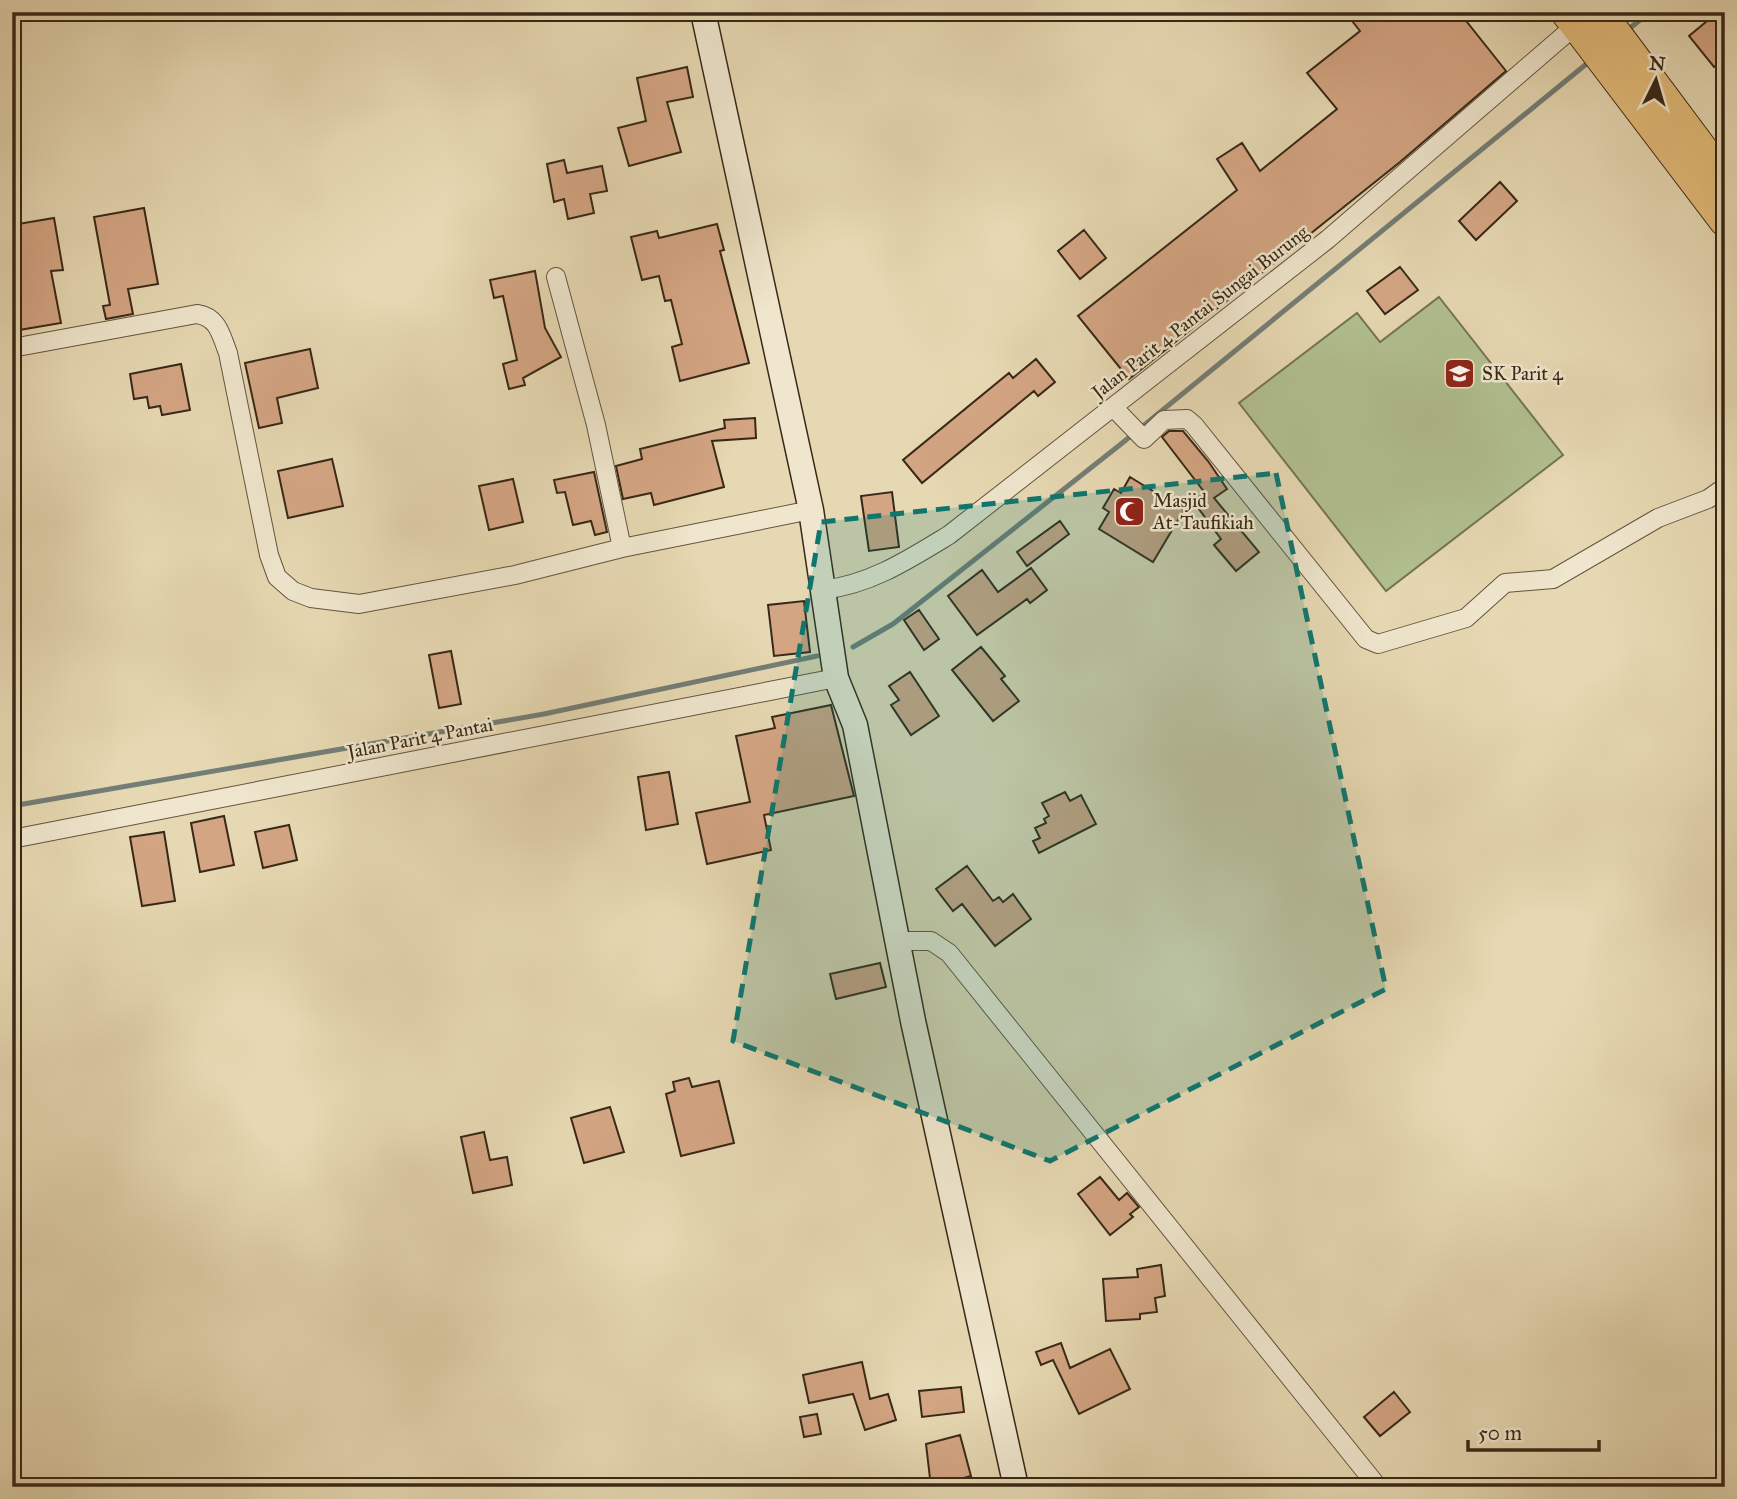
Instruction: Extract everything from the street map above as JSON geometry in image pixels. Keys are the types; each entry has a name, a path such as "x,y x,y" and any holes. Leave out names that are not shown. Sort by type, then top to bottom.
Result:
{"highway":[{"path":"1589,26 1643,95 1725,220"},
{"path":"1643,95 1725,181"}],"street":[{"path":"703,12 811,510 836,678 855,726 913,1021 1016,1487"},
{"name":"Jalan Parit 4 Pantai Sungai Burung","path":"823,590 848,587 891,571 949,535 1328,239 1589,26"},
{"path":"556,277 596,425 622,548"},
{"path":"12,348 197,314 211,318 220,330 228,353 269,555 277,578 293,591 311,598 359,604 515,575 622,548 811,510"},
{"path":"1113,407 1144,439 1164,420 1175,417 1187,419 1194,425 1366,639 1378,644 1466,618 1505,583 1553,579 1658,518 1707,499 1725,487"},
{"name":"Jalan Parit 4 Pantai","path":"12,839 836,678"},
{"path":"898,941 931,941 949,953 1378,1487"}],"highlighted area":[{"path":"1276,473 1386,989 1050,1161 733,1041 821,522"}],"green space":[{"path":"1439,297 1563,455 1386,591 1239,403 1357,313 1380,342"}],"building":[{"path":"1345,12 1459,12 1506,71 1400,162 1129,379 1078,316 1237,190 1217,159 1242,143 1260,171 1337,109 1307,73 1360,31"},
{"path":"1718,12 1725,12 1725,59 1714,67 1689,36"},
{"path":"687,67 693,97 667,102 681,152 629,166 618,128 646,121 637,78"},
{"path":"564,160 567,173 602,166 607,191 590,194 594,213 568,219 564,199 554,202 547,164"},
{"path":"1500,182 1517,201 1476,240 1459,221"},
{"path":"144,208 158,284 128,289 133,314 106,319 103,306 110,305 94,217"},
{"path":"54,218 63,270 51,271 61,323 19,330 12,295 12,225"},
{"path":"717,224 724,250 720,251 749,363 680,381 672,347 682,344 671,300 665,301 659,276 642,280 631,237 657,231 659,238"},
{"path":"1084,230 1106,258 1080,279 1058,251"},
{"path":"1400,267 1418,290 1385,314 1367,291"},
{"path":"535,271 545,328 561,357 523,378 525,385 509,389 503,364 517,360 503,296 494,298 490,280"},
{"path":"310,349 318,388 277,398 282,423 259,428 245,363"},
{"path":"1036,359 1055,382 1038,396 1034,391 922,483 903,460 1009,373 1013,378"},
{"path":"181,364 190,410 162,415 160,406 149,408 147,397 134,399 130,374"},
{"path":"755,418 756,438 712,441 724,487 654,505 651,493 623,499 616,466 642,459 640,449 725,428 724,420"},
{"path":"1169,431 1183,431 1208,461 1227,489 1214,498 1259,552 1236,571 1214,545 1221,539 1193,501 1205,493 1162,437"},
{"path":"332,459 343,506 288,518 278,471"},
{"path":"594,472 607,532 595,535 591,521 573,525 565,492 557,493 554,480"},
{"path":"1130,477 1184,510 1153,562 1099,529 1109,512 1103,508 1114,489 1121,493"},
{"path":"513,479 523,522 489,530 479,486"},
{"path":"892,492 899,547 869,551 861,496"},
{"path":"1060,521 1069,534 1027,566 1017,552"},
{"path":"1031,568 1047,590 1030,603 1027,599 977,635 948,596 982,570 998,592"},
{"path":"804,601 810,652 774,656 768,605"},
{"path":"919,610 939,639 924,650 904,620"},
{"path":"981,647 1005,676 1001,679 1019,701 993,721 952,670"},
{"path":"451,651 461,704 439,708 429,655"},
{"path":"910,672 939,716 911,735 891,705 899,700 889,686"},
{"path":"831,705 854,796 764,815 771,850 707,864 696,813 750,802 736,736 775,728 772,717"},
{"path":"669,772 678,824 646,830 638,777"},
{"path":"1065,792 1070,801 1081,795 1096,824 1039,853 1033,841 1040,838 1035,828 1046,823 1044,819 1049,816 1042,803"},
{"path":"224,816 234,865 200,872 191,823"},
{"path":"289,825 297,860 263,868 255,832"},
{"path":"164,832 175,901 142,906 130,837"},
{"path":"967,866 993,901 999,897 1003,902 1013,894 1031,919 995,946 962,904 953,911 936,889"},
{"path":"880,963 886,987 836,999 830,974"},
{"path":"689,1078 692,1087 719,1081 734,1143 681,1156 666,1094 675,1091 673,1082"},
{"path":"610,1107 624,1152 584,1163 571,1118"},
{"path":"484,1132 490,1160 507,1157 512,1185 473,1193 461,1137"},
{"path":"1100,1177 1119,1200 1127,1193 1139,1207 1130,1214 1133,1217 1110,1235 1078,1194"},
{"path":"1161,1265 1165,1296 1155,1298 1157,1312 1140,1314 1140,1319 1106,1321 1103,1279 1138,1277 1137,1269"},
{"path":"1061,1343 1070,1368 1110,1349 1130,1389 1079,1414 1053,1360 1041,1365 1036,1352"},
{"path":"862,1362 870,1399 888,1394 896,1420 865,1430 853,1394 809,1403 803,1375"},
{"path":"961,1387 964,1412 922,1417 919,1391"},
{"path":"1394,1392 1410,1412 1380,1436 1364,1417"},
{"path":"817,1414 821,1434 804,1437 800,1417"},
{"path":"960,1435 971,1476 931,1487 926,1444"}],"waterway":[{"path":"1625,32 1650,12"},
{"path":"853,647 893,624 1121,444 1590,61"},
{"path":"12,806 544,714 817,656"}],"place":[{"name":"SK Parit 4","path":"1459,373"},
{"name":"Masjid At-Taufikiah","path":"1130,511"}]}
